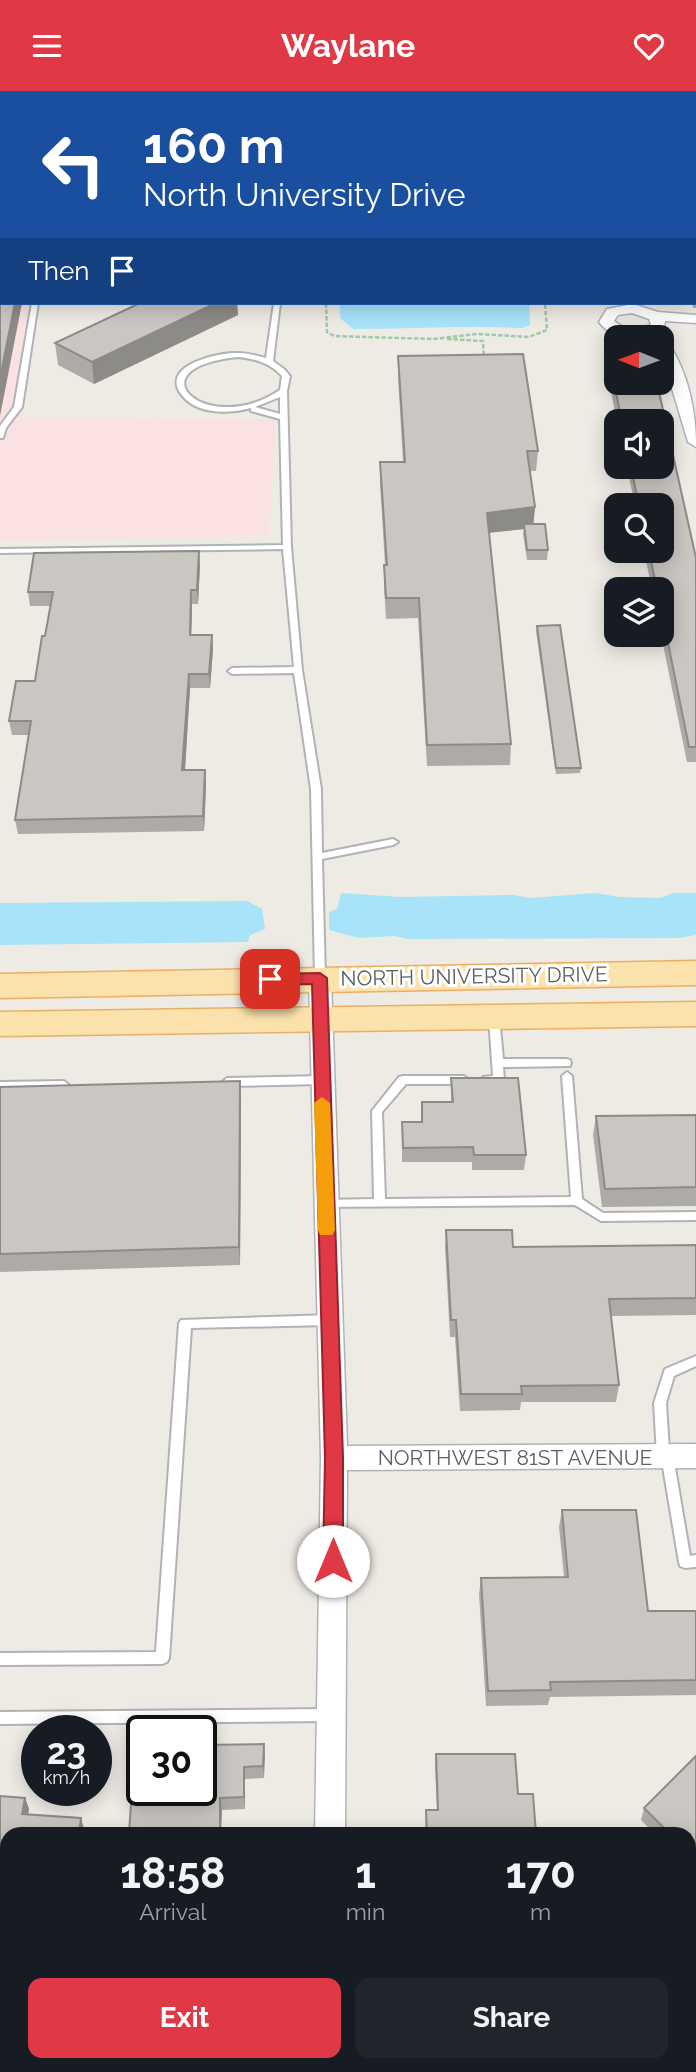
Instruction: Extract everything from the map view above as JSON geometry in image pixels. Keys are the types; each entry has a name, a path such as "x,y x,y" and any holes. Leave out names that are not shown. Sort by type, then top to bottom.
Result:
{"main road":[{"name":"NORTH UNIVERSITY DRIVE","path":"0,986 696,973"},
{"name":"NORTH UNIVERSITY DRIVE","path":"0,1024 696,1014"}],"street":[{"path":"609,325 606,322 611,308 624,309 651,324 696,325"},
{"path":"651,324 696,319"},
{"path":"651,324 671,358 696,442"},
{"path":"320,978 334,1458 330,1827"},
{"name":"NORTHWEST 81ST AVENUE","path":"334,1458 696,1456"}],"lane":[{"path":"1,431 18,407 35,305"},
{"path":"269,362 278,305"},
{"path":"283,391 273,400 250,408 220,409 196,403 182,391 180,383 184,374 199,363 221,356 238,355 269,362 280,368 286,376 283,391 287,547 298,670 316,789 320,978"},
{"path":"250,408 284,418"},
{"path":"0,551 287,547"},
{"path":"232,671 298,670"},
{"path":"317,857 393,842"},
{"path":"380,1203 377,1111 403,1080 499,1080 494,1017"},
{"path":"497,1063 566,1063"},
{"path":"567,1076 577,1201"},
{"path":"210,1083 322,1080"},
{"path":"0,1086 70,1085"},
{"path":"326,1204 577,1201 601,1217 696,1216"},
{"path":"0,1659 162,1658 185,1322 329,1320"},
{"path":"696,1361 669,1373 660,1403 665,1456 685,1562 696,1561"},
{"path":"0,1718 331,1715"}],"path":[{"path":"326,305 327,331 334,336 482,341 484,360"},
{"path":"446,338 477,334 536,336 547,330 545,305"}],"shaded area":[{"path":"0,305 37,305 21,418 276,419 269,536 0,541"}],"water":[{"path":"340,305 529,305 530,325 522,328 353,329 340,318"},
{"path":"341,893 400,897 514,895 531,898 595,893 619,897 660,898 674,893 696,893 696,935 678,938 359,938 329,930 329,912 337,909"},
{"path":"247,901 262,909 265,929 250,935 248,942 0,945 0,903"}],"building":[{"path":"0,305 15,305 0,378"},
{"path":"136,305 212,305 92,362 55,343"},
{"path":"523,354 538,451 527,451 535,507 487,513 511,744 427,745 419,598 386,598 384,565 387,565 380,462 405,462 398,356"},
{"path":"617,395 660,395 663,409 619,409"},
{"path":"674,459 696,558 696,747 689,747 669,647 674,647 674,577 654,577 651,563 674,563 674,493 636,493 633,479 674,479"},
{"path":"524,524 545,524 548,550 527,550"},
{"path":"199,551 197,590 191,590 190,635 212,635 209,674 189,674 182,770 205,770 203,816 15,820 31,721 9,721 16,681 35,681 53,592 28,592 34,553"},
{"path":"560,625 581,768 556,768 537,626"},
{"path":"451,1078 518,1078 526,1155 474,1155 473,1147 403,1148 402,1122 422,1122 422,1102 453,1102"},
{"path":"240,1081 239,1247 0,1254 0,1087"},
{"path":"696,1115 696,1187 605,1189 596,1116"},
{"path":"446,1230 512,1230 513,1247 696,1245 696,1298 609,1299 619,1385 521,1386 522,1394 461,1394 456,1320 451,1320"},
{"path":"562,1510 636,1510 648,1611 696,1611 696,1680 550,1682 551,1690 488,1691 481,1578 568,1577"},
{"path":"264,1744 263,1766 244,1767 244,1797 220,1798 220,1827 129,1827 131,1806 217,1806 217,1745"},
{"path":"436,1754 515,1754 518,1794 533,1794 535,1827 427,1827 426,1810 438,1810"},
{"path":"696,1756 696,1827 663,1827 644,1808"},
{"path":"0,1796 21,1798 22,1814 81,1818 80,1827 0,1827"}],"slow traffic":[{"path":"322,1103 326,1230"}],"route":[{"path":"270,979 320,978 334,1458 333,1561"}]}
